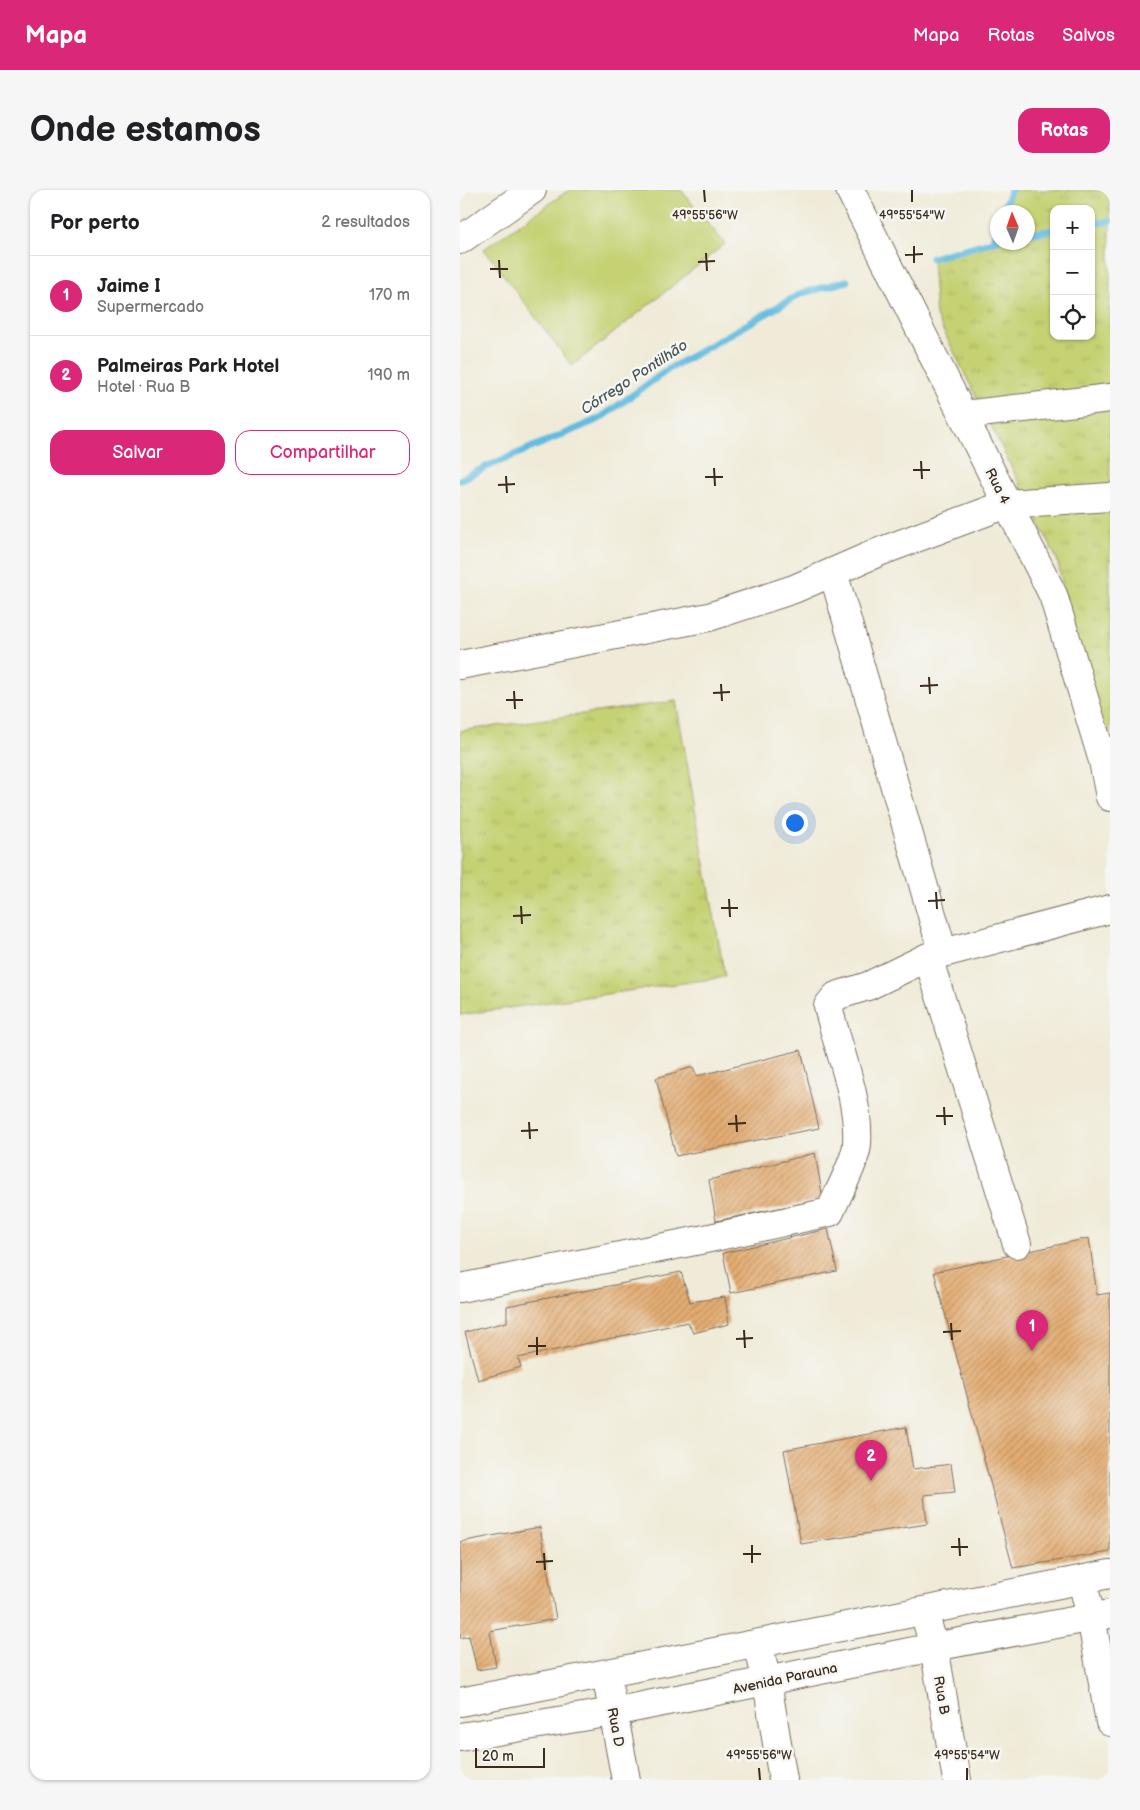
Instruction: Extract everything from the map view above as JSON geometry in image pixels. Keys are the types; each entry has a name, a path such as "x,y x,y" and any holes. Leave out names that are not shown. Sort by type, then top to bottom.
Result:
{"street":[{"path":"460,240 532,190"},
{"name":"Rua 4","path":"850,190 1053,595 1103,761 1110,797"},
{"path":"963,415 1110,398"},
{"path":"460,666 710,617 794,589 879,552 1007,504 1110,497"},
{"path":"833,572 935,955 1017,1244"},
{"path":"460,1288 830,1212 857,1146 855,1108 828,1006 836,996 868,986 935,955 1110,909"},
{"path":"460,1702 1110,1574"},
{"path":"1082,1580 1100,1615 1110,1722"},
{"name":"Rua B","path":"924,1611 934,1647 957,1780"},
{"name":"Avenida Parauna","path":"460,1737 613,1712 1100,1615"},
{"path":"758,1644 767,1682 784,1780"},
{"name":"Rua D","path":"606,1674 626,1780"}],"green space":[{"path":"569,190 681,190 725,244 572,366 484,249"},
{"path":"1011,190 1110,190 1110,806 1057,559 936,316 932,258 990,243 990,250 1035,250 1035,205 1006,205"},
{"path":"676,701 725,977 460,1015 460,731"}],"building":[{"path":"801,1050 819,1128 676,1156 656,1078 693,1067 697,1076"},
{"path":"815,1153 823,1199 716,1221 709,1180"},
{"path":"828,1229 837,1271 731,1293 723,1253"},
{"path":"1089,1238 1097,1295 1110,1293 1110,1552 1013,1568 934,1272"},
{"path":"681,1272 690,1302 725,1297 729,1324 693,1333 688,1322 518,1358 521,1367 478,1380 465,1332 507,1322 507,1306"},
{"path":"906,1427 913,1469 951,1464 955,1492 924,1495 927,1524 801,1544 784,1450"},
{"path":"540,1527 556,1619 490,1631 496,1667 477,1670 469,1636 460,1638 460,1542"}],"waterway":[{"path":"1005,205 1011,190"},
{"name":"Córrego Pontilhão","path":"1095,223 1110,221"},
{"name":"Córrego Pontilhão","path":"1035,233 1050,231"},
{"name":"Córrego Pontilhão","path":"932,258 990,242"},
{"name":"Córrego Pontilhão","path":"460,480 599,419 669,369 802,293 847,281"}],"place":[{"name":"Jaime I","path":"1032,1351"},
{"name":"Palmeiras Park Hotel","path":"871,1481"}]}
